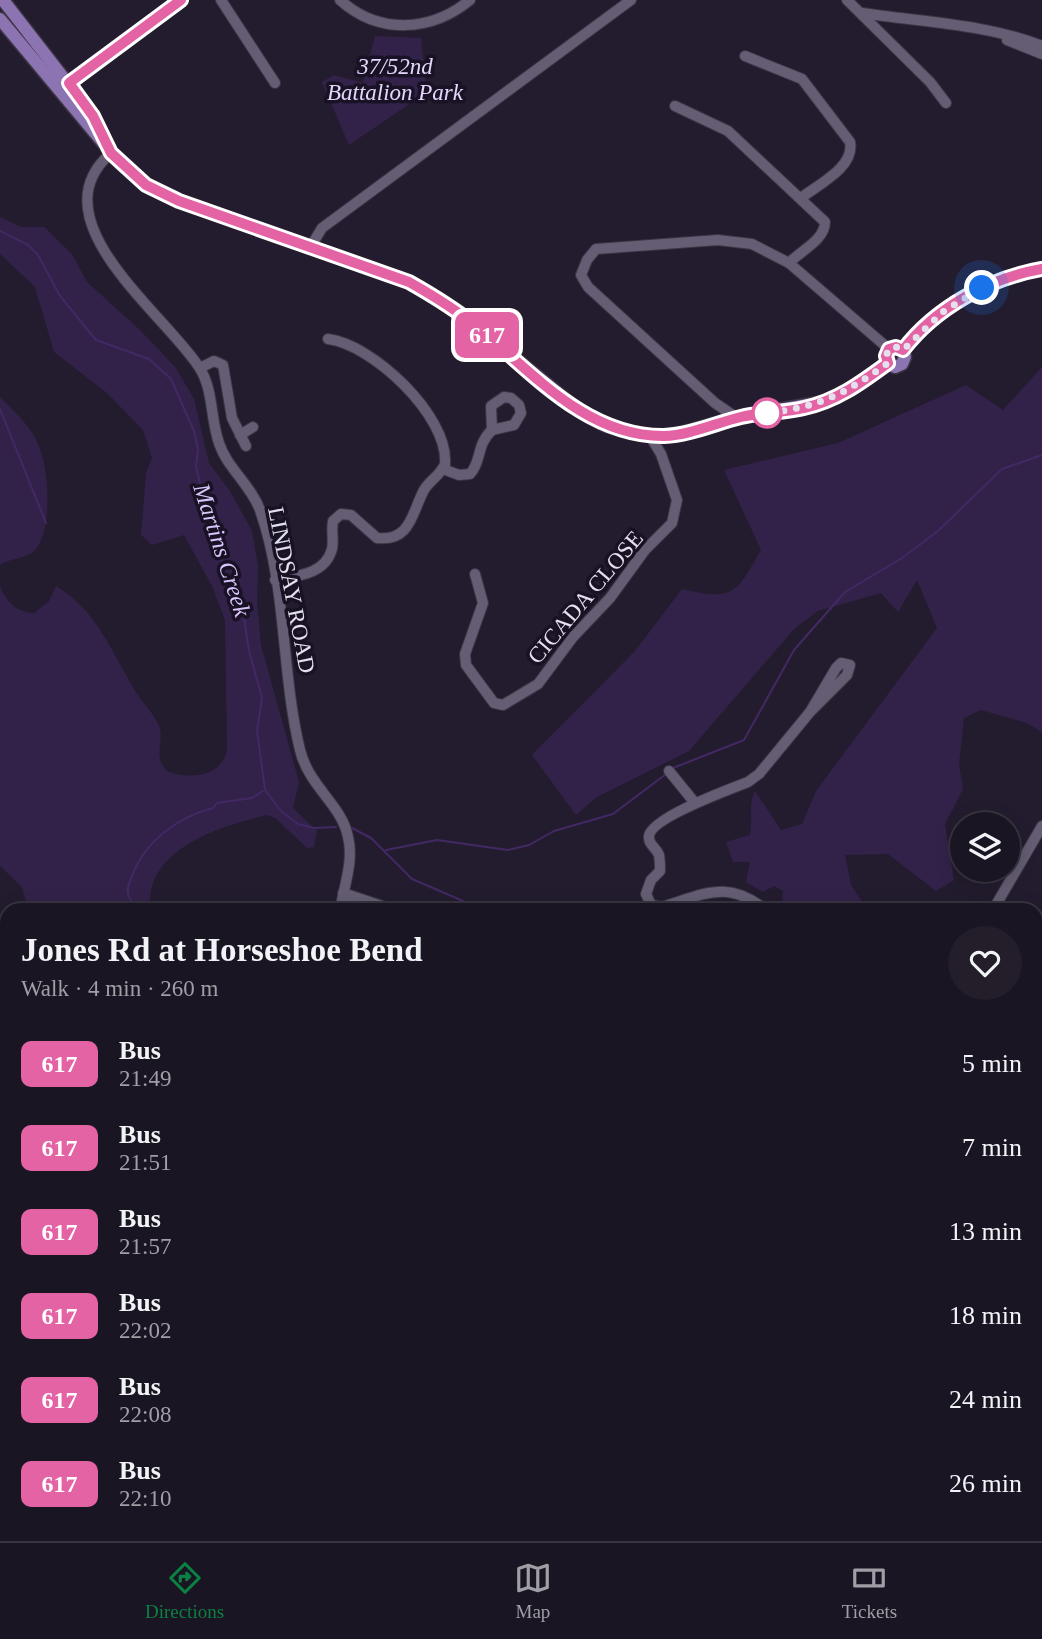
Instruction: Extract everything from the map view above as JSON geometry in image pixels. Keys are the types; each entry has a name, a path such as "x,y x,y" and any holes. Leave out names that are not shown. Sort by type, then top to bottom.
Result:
{"main road":[{"path":"3,0 64,87"},
{"path":"0,19 93,116 111,153 131,175 164,195 382,271 442,300 582,413 607,426 650,436 667,436 737,418 824,402 848,391 888,363 895,366 902,364 905,357 896,349 966,296 995,282 1042,268"}],"street":[{"path":"64,87 181,0"},
{"path":"220,0 275,83"},
{"path":"340,0 371,20 411,26 435,22 470,0"},
{"path":"311,246 323,228 631,0"},
{"path":"847,0 930,82 946,103"},
{"path":"862,13 1023,38 1042,46"},
{"path":"983,31 1042,54"},
{"path":"745,56 802,79 850,142 852,152 846,164 801,198"},
{"path":"675,106 728,131 825,222 825,229 789,263"},
{"name":"LINDSAY ROAD","path":"111,153 98,165 89,188 89,224 119,272 200,368 209,389 219,444 260,511 275,580 300,751 310,779 338,814 349,840 341,901"},
{"path":"737,418 715,403 588,287 581,275 587,260 596,249 718,240 752,244 789,263 896,349"},
{"path":"275,580 308,573 323,565 331,552 333,521 341,514 351,515 377,538 394,537 403,532 415,517 423,492 443,469 444,449 430,418 414,394 349,343 328,339"},
{"path":"200,368 214,361 223,365 232,418 246,446"},
{"path":"708,427 715,403"},
{"path":"240,435 253,427"},
{"path":"443,469 459,475 470,474 476,465 481,442 492,430"},
{"path":"650,436 661,454"},
{"path":"661,454 667,436"},
{"name":"CICADA CLOSE","path":"475,574 483,603 465,654 466,665 494,703 503,705 538,684 573,637 610,598 645,550 663,535 672,523 677,500 661,454"},
{"path":"650,903 646,900 648,887 660,871 659,856 649,842 652,827 695,803 748,782 759,774 810,712 847,675 850,665 841,663 836,668 810,712"},
{"path":"669,771 695,803"},
{"path":"997,903 1042,826"},
{"path":"674,903 726,890 744,895 755,903"}],"green space":[{"name":"37/52nd Battalion Park","path":"375,36 421,38 427,92 349,145 322,82 334,75 363,83"},
{"path":"0,217 21,227 44,227 72,254 87,282 141,331 176,368 194,399 209,463 230,491 252,531 258,566 257,603 261,645 299,782 293,808 317,831 314,847 307,848 275,818 267,815 228,826 188,844 171,856 159,871 151,889 151,903 26,903 22,887 0,866 0,586 12,605 22,611 34,613 49,601 56,586 82,606 159,725 159,755 167,771 194,775 212,771 224,759 227,750 225,620 212,586 184,535 152,545 141,535 146,473 152,458 143,430 107,393 54,352 35,287 0,254"},
{"path":"1042,367 1042,732 1027,723 981,710 964,718 959,764 963,789 945,824 951,882 936,891 888,854 845,855 851,885 863,903 782,903 783,891 774,886 763,892 746,882 750,862 733,862 726,842 750,835 755,791 781,830 802,824 816,791 937,628 917,580 898,612 881,593 818,611 795,628 689,751 597,797 576,815 532,755 635,651 682,589 713,594 731,591 745,577 761,550 724,470 838,443 966,385 1003,410"},
{"path":"0,397 26,424 38,444 47,483 47,514 41,541 35,550 0,565"}],"waterway":[{"name":"Martins Creek","path":"0,231 28,245 38,255 60,296 96,340 149,359 171,379 194,431 198,450 196,467 213,535 222,562 235,572 240,590 249,651 262,698 257,731 265,790 281,811 298,824 314,828 336,827"},
{"path":"0,409 46,523"},
{"path":"673,768 744,740 794,650 845,592 902,558 938,531 1002,469 1042,455"},
{"path":"386,850 437,840 508,850 529,845 554,831 613,814 666,774"},
{"path":"133,903 128,892 131,879 145,852 164,832 187,818 213,808 217,803 252,798 263,791"},
{"name":"Martins Creek","path":"348,826 371,838 412,879 468,903"}],"bus line":[{"name":"617","path":"181,0 69,83 93,116 111,153 131,175 179,201 409,282 442,300 564,400 607,426 650,436 674,435 743,416 804,408 824,402 867,379 888,363 886,356 889,349 896,347 903,350 956,302 995,282 1042,269"}],"route":[{"path":"767,413 763,414 804,408 848,391 888,363 886,356 889,349 896,347 903,350 944,311 982,288"}]}
